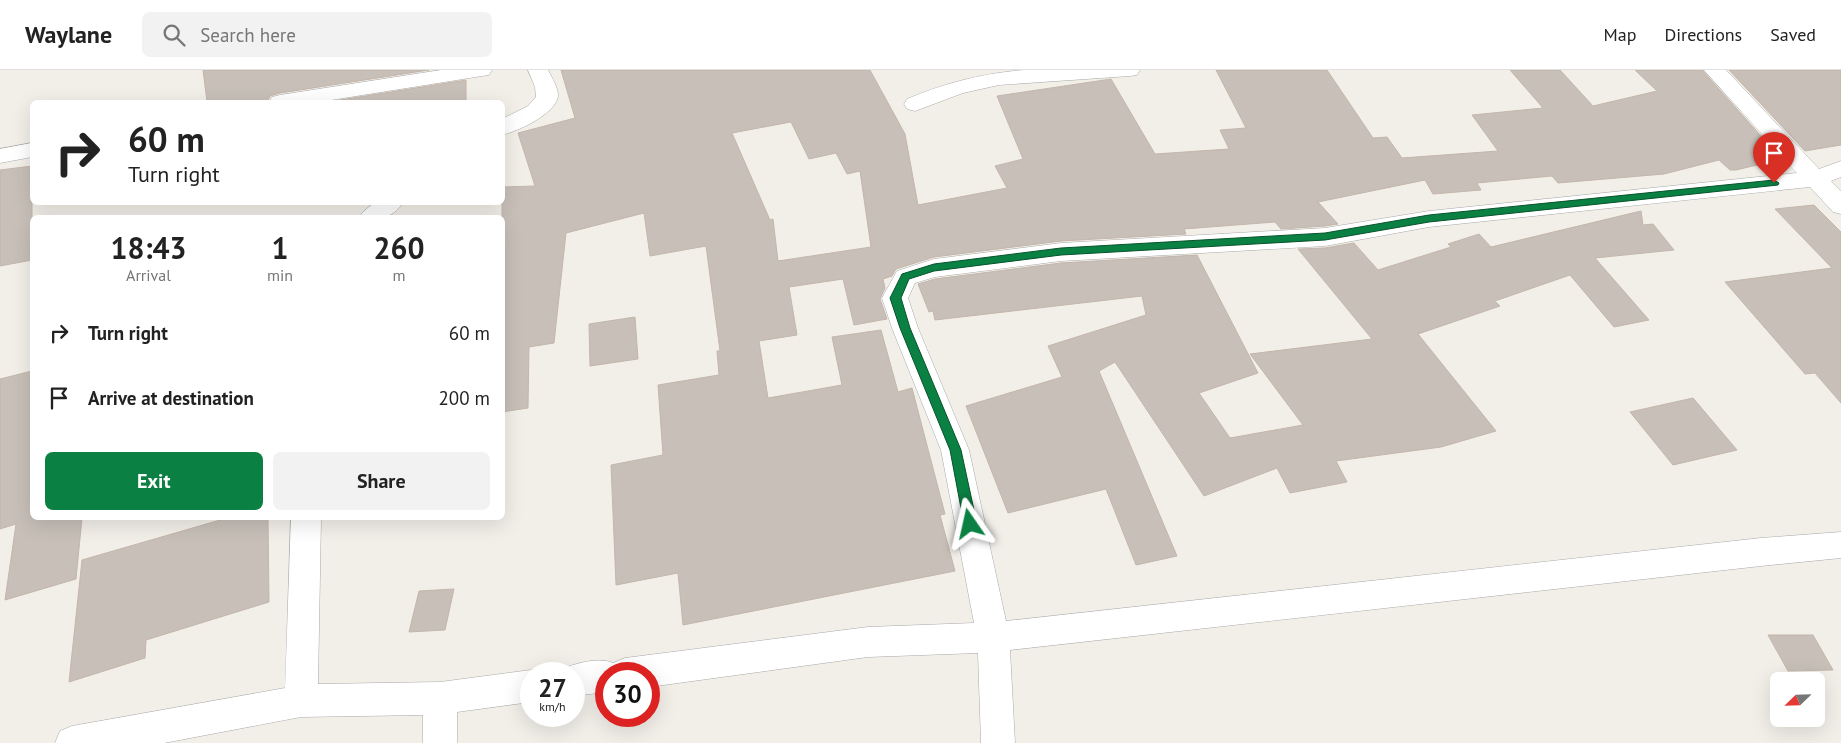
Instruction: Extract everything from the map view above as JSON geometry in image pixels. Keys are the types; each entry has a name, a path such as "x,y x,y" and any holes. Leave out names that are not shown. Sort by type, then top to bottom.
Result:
{"street":[{"path":"293,100 482,70"},
{"path":"505,126 544,106 547,90 538,70"},
{"path":"915,104 951,90 982,82 1062,74 1130,70"},
{"path":"1724,71 1828,174 1841,206"},
{"path":"0,156 30,150"},
{"path":"998,743 993,637 955,450 905,328 895,298 906,277 934,268 1061,252 1325,237 1429,219 1828,174"},
{"path":"375,215 388,205"},
{"path":"301,701 306,520"},
{"path":"660,669 868,642 993,637 1751,553 1841,545"},
{"path":"72,743 301,701 440,698 520,687"},
{"path":"440,698 440,743"}],"building":[{"path":"203,70 429,70 280,93 270,96 268,100 207,100"},
{"path":"561,70 870,70 905,134 918,205 1007,188 995,166 1023,159 997,96 1111,79 1155,154 1229,149 1220,130 1246,128 1216,70 1327,70 1373,138 1387,137 1402,158 1498,151 1472,115 1543,108 1510,70 1560,70 1593,106 1657,91 1635,70 1702,70 1778,155 1769,157 1774,161 1736,170 1730,170 1719,160 1664,174 1558,183 1552,176 1477,183 1481,190 1433,194 1425,180 1318,202 1338,224 1281,229 1275,222 1184,229 1186,234 1061,241 934,257 896,269 892,276 883,279 885,288 880,299 887,319 854,325 843,279 789,287 797,335 759,341 768,398 842,385 832,337 881,330 898,392 912,388 945,514 940,515 955,571 683,625 678,573 616,585 611,465 663,455 658,385 719,375 717,351 720,351 706,246 650,256 644,213 566,233 554,343 529,347 528,408 505,412 505,215 502,215 502,205 505,205 505,187 535,186 518,133 575,118","holes":["791,122 809,159 836,153 847,174 860,171 871,247 778,261 773,219 770,220 732,133"]},
{"path":"1729,70 1841,70 1841,145 1805,151"},
{"path":"466,80 466,100 341,100"},
{"path":"30,166 30,205 32,205 32,215 30,215 30,260 0,266 0,170"},
{"path":"1814,205 1841,232 1841,403 1815,373 1805,374 1725,282 1832,268 1775,209"},
{"path":"1641,211 1643,225 1653,224 1674,250 1595,258 1649,320 1614,327 1570,275 1495,301 1500,306 1418,334 1496,431 1441,447 1336,461 1347,482 1290,493 1277,468 1204,496 1115,362 1099,371 1177,556 1136,565 1106,489 1008,513 966,406 1062,377 1048,346 1146,315 1142,296 935,320 933,311 929,312 918,284 935,279 1061,263 1197,255 1258,373 1199,393 1230,438 1303,425 1250,354 1372,339 1298,249 1325,248 1354,243 1378,270 1451,247 1448,244 1479,234 1491,247"},
{"path":"635,317 638,359 590,366 589,324"},
{"path":"30,372 30,520 82,520 76,579 5,600 16,524 0,529 0,379"},
{"path":"1693,398 1737,450 1673,465 1630,412"},
{"path":"220,520 268,520 269,602 146,640 145,658 69,682 82,560"},
{"path":"454,589 445,630 409,632 419,591"},
{"path":"1768,635 1813,635 1833,670 1788,671"}],"route":[{"path":"970,524 955,450 905,328 895,298 906,277 934,268 1061,252 1325,237 1429,219 1548,205 1774,183"}]}
